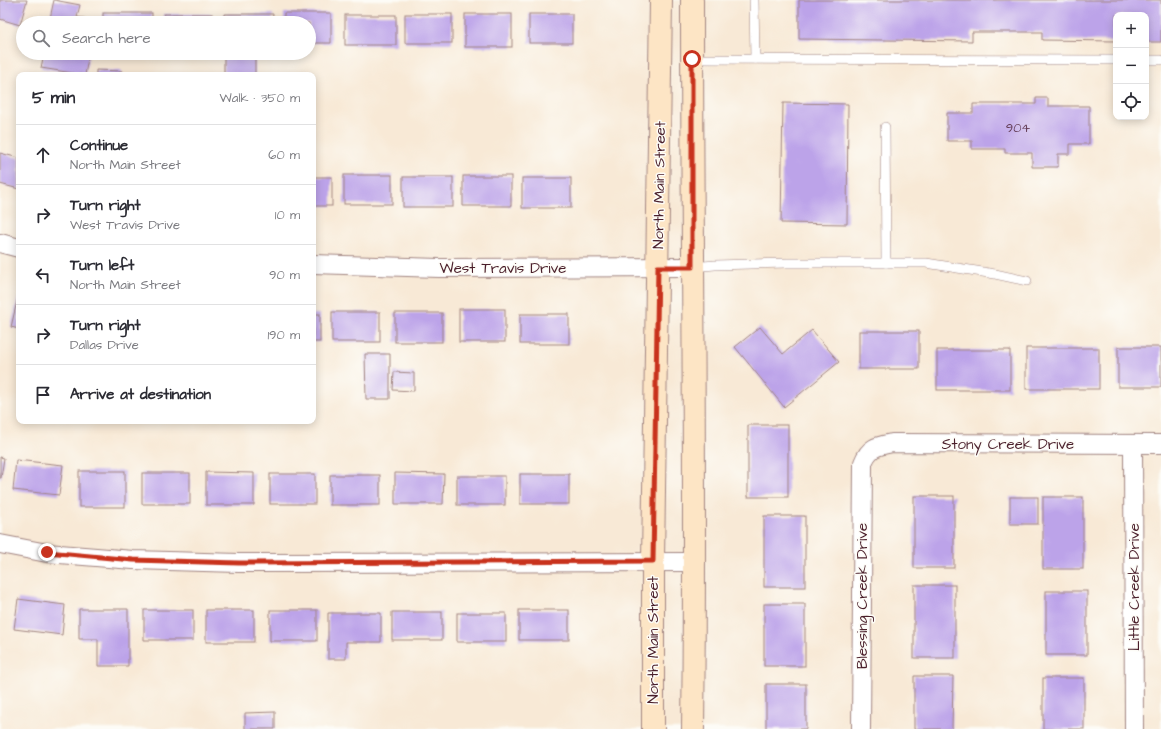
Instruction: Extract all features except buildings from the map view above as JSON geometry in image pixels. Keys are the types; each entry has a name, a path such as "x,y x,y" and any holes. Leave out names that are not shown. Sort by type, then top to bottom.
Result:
{"main road":[{"name":"North Main Street","path":"653,729 653,561 661,0"},
{"path":"692,0 692,267 695,562 693,729"}],"street":[{"path":"0,243 16,247"},
{"name":"West Travis Drive","path":"316,264 439,268 692,267"},
{"name":"Stony Creek Drive","path":"863,463 866,456 876,446 892,443 1161,444"},
{"name":"Little Creek Drive","path":"1133,444 1134,729"},
{"name":"Blessing Creek Drive","path":"861,729 863,463"},
{"path":"0,544 47,552 133,560 239,563 695,562"}],"lane":[{"path":"754,0 755,59"},
{"path":"692,59 1113,60"},
{"path":"1149,60 1161,60"},
{"path":"885,127 886,263"},
{"path":"692,267 787,263 926,263 995,274 1027,281"}],"route":[{"path":"47,552 133,560 239,563 653,561 658,267 692,267 692,59"}]}
